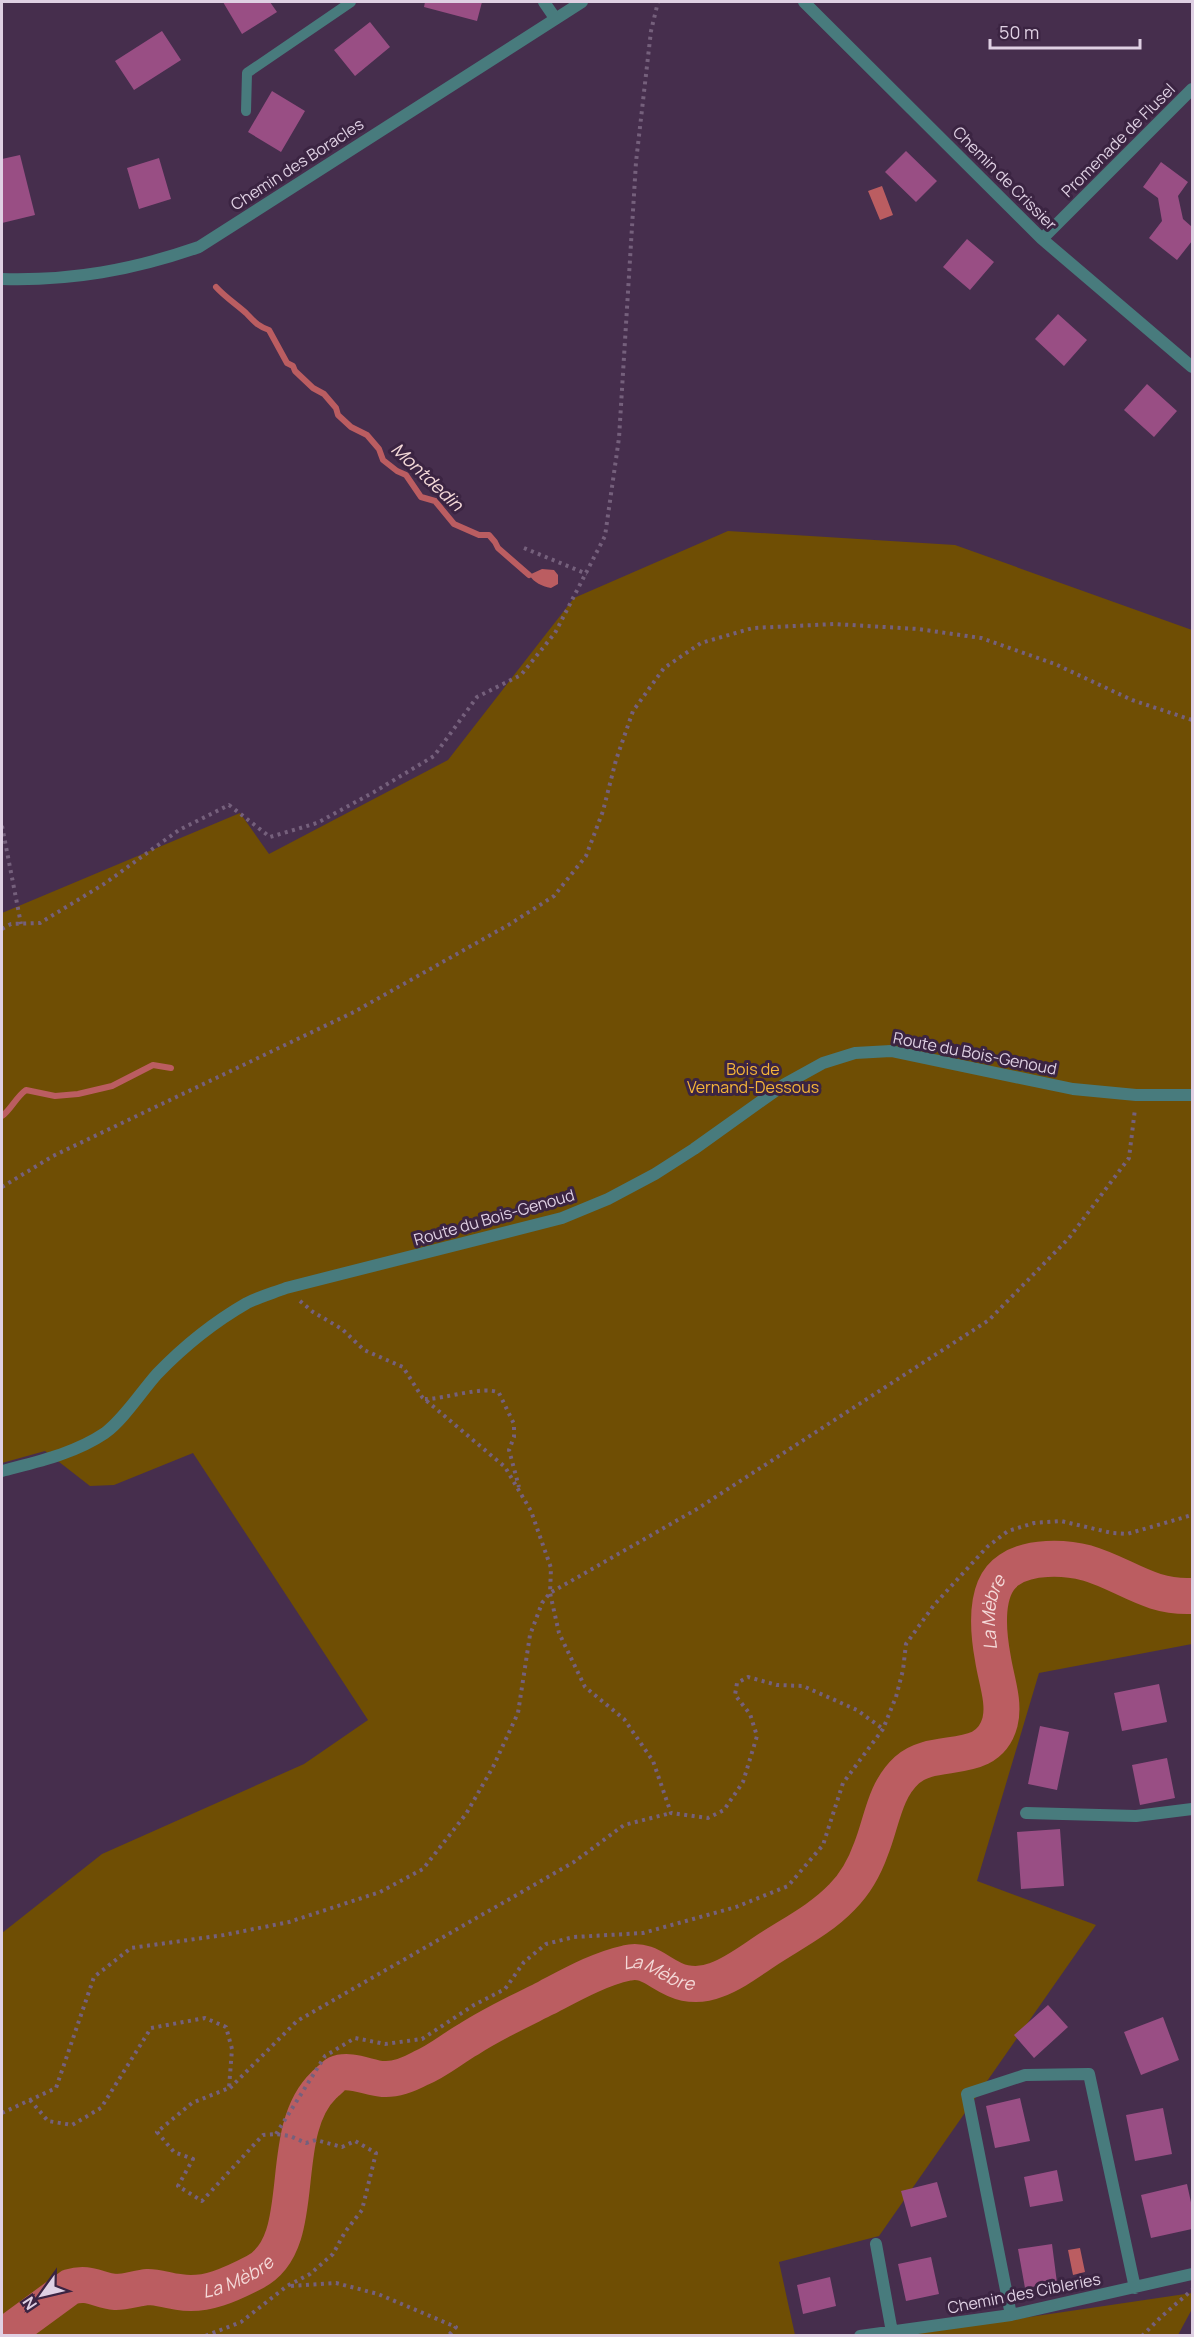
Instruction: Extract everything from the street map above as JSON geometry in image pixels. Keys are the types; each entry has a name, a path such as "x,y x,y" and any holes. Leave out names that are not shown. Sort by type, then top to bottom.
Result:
{"street":[{"path":"544,2 555,18"},
{"name":"Chemin des Boracles","path":"2,279 39,280 114,272 199,247 582,2"},
{"name":"Chemin de Crissier","path":"804,2 1042,239 1192,367"},
{"name":"Promenade de Flusel","path":"1042,239 1192,89"},
{"name":"Route du Bois-Genoud","path":"2,1471 51,1458 106,1432 183,1348 249,1302 286,1288 519,1230 572,1214 654,1174 694,1149 785,1084 823,1063 855,1053 891,1051 1073,1089 1136,1095 1192,1095"},
{"path":"1026,1813 1136,1816 1192,1809"},
{"path":"1011,2315 967,2094 1025,2075 1089,2074 1135,2288"},
{"path":"876,2244 892,2332"},
{"name":"Chemin des Cibleries","path":"860,2336 1011,2315 1192,2274"}],"lane":[{"path":"246,111 247,73 351,2"}],"path":[{"path":"2,929 11,924 40,923 104,884 178,830 229,805 270,837 317,823 375,792 434,756 477,697 521,675 555,633 605,536 619,438 636,162 651,32 658,2"},
{"path":"524,548 587,574"},
{"path":"2,1187 63,1151 354,1011 510,924 554,896 586,856 603,811 616,760 633,711 664,668 701,643 753,628 834,624 918,629 981,638 1055,664 1132,700 1192,720"},
{"path":"2,826 21,924"},
{"path":"2,2113 56,2088 94,1977 131,1948 224,1935 289,1922 380,1892 423,1869 466,1814 493,1767 518,1713 530,1635 542,1603 550,1593 697,1509 989,1320 1069,1238 1129,1158 1136,1095"},
{"path":"286,1288 313,1312 342,1329 364,1350 404,1367 424,1399 505,1467 531,1511 551,1568 550,1593 559,1633 585,1687 624,1719 653,1761 671,1813"},
{"path":"424,1399 440,1399 482,1389 499,1393 514,1424 514,1437 509,1450 520,1492"},
{"path":"276,2134 325,2056 355,2038 385,2044 422,2039 474,2005 505,1989 524,1962 546,1944 574,1937 644,1934 736,1907 788,1886 823,1845 843,1783 883,1729 898,1688 906,1644 958,1577 987,1547 1008,1531 1034,1523 1061,1521 1112,1533 1127,1534 1192,1515"},
{"path":"205,2336 241,2322 287,2286 310,2274 333,2254 345,2232 362,2210 376,2153 355,2141 342,2147 316,2140 306,2143 290,2136 263,2135 202,2201 178,2186 193,2159 174,2152 157,2132 192,2103 229,2088 297,2021 574,1862 624,1825 671,1813 708,1818 724,1810 742,1782 758,1736 750,1714 735,1695 737,1683 748,1677 777,1684 803,1686 857,1710 883,1729"},
{"path":"30,2100 48,2121 72,2125 101,2108 151,2028 205,2019 226,2027 232,2049 229,2088"},
{"path":"287,2286 336,2283 378,2294 456,2327 448,2336"},
{"path":"1142,2336 1192,2290"}],"green space":[{"name":"Bois de Vernand-Dessous","path":"728,531 955,545 1192,630 1192,1644 1039,1673 977,1881 1096,1925 879,2236 779,2262 795,2335 2,2335 2,1933 102,1854 304,1764 368,1720 193,1453 114,1485 90,1486 45,1451 2,1463 2,913 240,813 269,854 448,760 574,598"},
{"path":"1192,2293 1192,2309 1178,2335 901,2336"}],"shaded area":[{"path":"882,186 893,215 880,220 868,191"},
{"path":"542,569 554,570 558,575 558,584 551,588 544,586 529,575"},
{"path":"1080,2248 1085,2272 1073,2275 1068,2250"}],"building":[{"path":"223,2 270,2 277,12 242,34"},
{"path":"425,2 482,2 477,21 424,7"},
{"path":"370,22 390,47 355,76 334,50"},
{"path":"162,31 181,60 134,90 115,61"},
{"path":"272,91 305,111 281,152 248,132"},
{"path":"906,151 937,181 916,202 885,172"},
{"path":"20,155 35,215 2,223 2,159"},
{"path":"159,158 171,199 139,209 127,168"},
{"path":"1161,162 1188,182 1178,196 1183,219 1192,227 1192,241 1177,260 1149,238 1162,221 1158,198 1143,187"},
{"path":"967,239 994,262 970,290 943,267"},
{"path":"1058,314 1087,340 1064,366 1035,339"},
{"path":"1147,384 1177,411 1154,437 1124,410"},
{"path":"1159,1684 1167,1722 1122,1731 1114,1693"},
{"path":"1040,1726 1069,1732 1057,1790 1028,1784"},
{"path":"1167,1758 1175,1798 1140,1805 1132,1765"},
{"path":"1060,1829 1064,1886 1021,1889 1017,1832"},
{"path":"1048,2005 1068,2027 1034,2058 1014,2035"},
{"path":"1163,2017 1179,2060 1141,2075 1124,2032"},
{"path":"1020,2098 1030,2141 995,2148 986,2106"},
{"path":"1163,2108 1172,2154 1135,2161 1126,2115"},
{"path":"1057,2170 1063,2201 1030,2207 1024,2177"},
{"path":"937,2182 947,2217 911,2227 901,2191"},
{"path":"1187,2184 1192,2207 1192,2229 1151,2238 1141,2195"},
{"path":"1052,2244 1057,2283 1025,2288 1018,2249"},
{"path":"931,2257 939,2294 906,2301 898,2264"},
{"path":"830,2277 836,2306 803,2314 797,2285"}],"waterway":[{"name":"Montdedin","path":"216,287 256,323 269,330 287,363 293,366 295,371 313,388 324,394 336,408 338,415 351,427 367,435 379,449 383,460 406,475 421,497 435,501 454,524 479,535 489,535 498,548 529,575"},
{"path":"2,1116 26,1090 55,1096 78,1094 112,1086 153,1065 171,1068"},
{"name":"La Mèbre","path":"3,2336 70,2287 77,2285 88,2285 116,2292 152,2287 199,2293 228,2285 255,2272 272,2257 283,2237 289,2212 300,2130 309,2106 324,2085 336,2074 347,2072 378,2078 398,2078 433,2062 497,2022 575,1983 606,1969 627,1963 643,1963 685,1983 697,1984 712,1981 741,1968 824,1913 847,1892 866,1862 884,1807 899,1778 918,1763 931,1758 972,1751 984,1745 994,1736 1000,1722 1001,1707 991,1648 989,1611 995,1587 1001,1578 1017,1565 1047,1559 1078,1561 1163,1593 1192,1596"}]}
